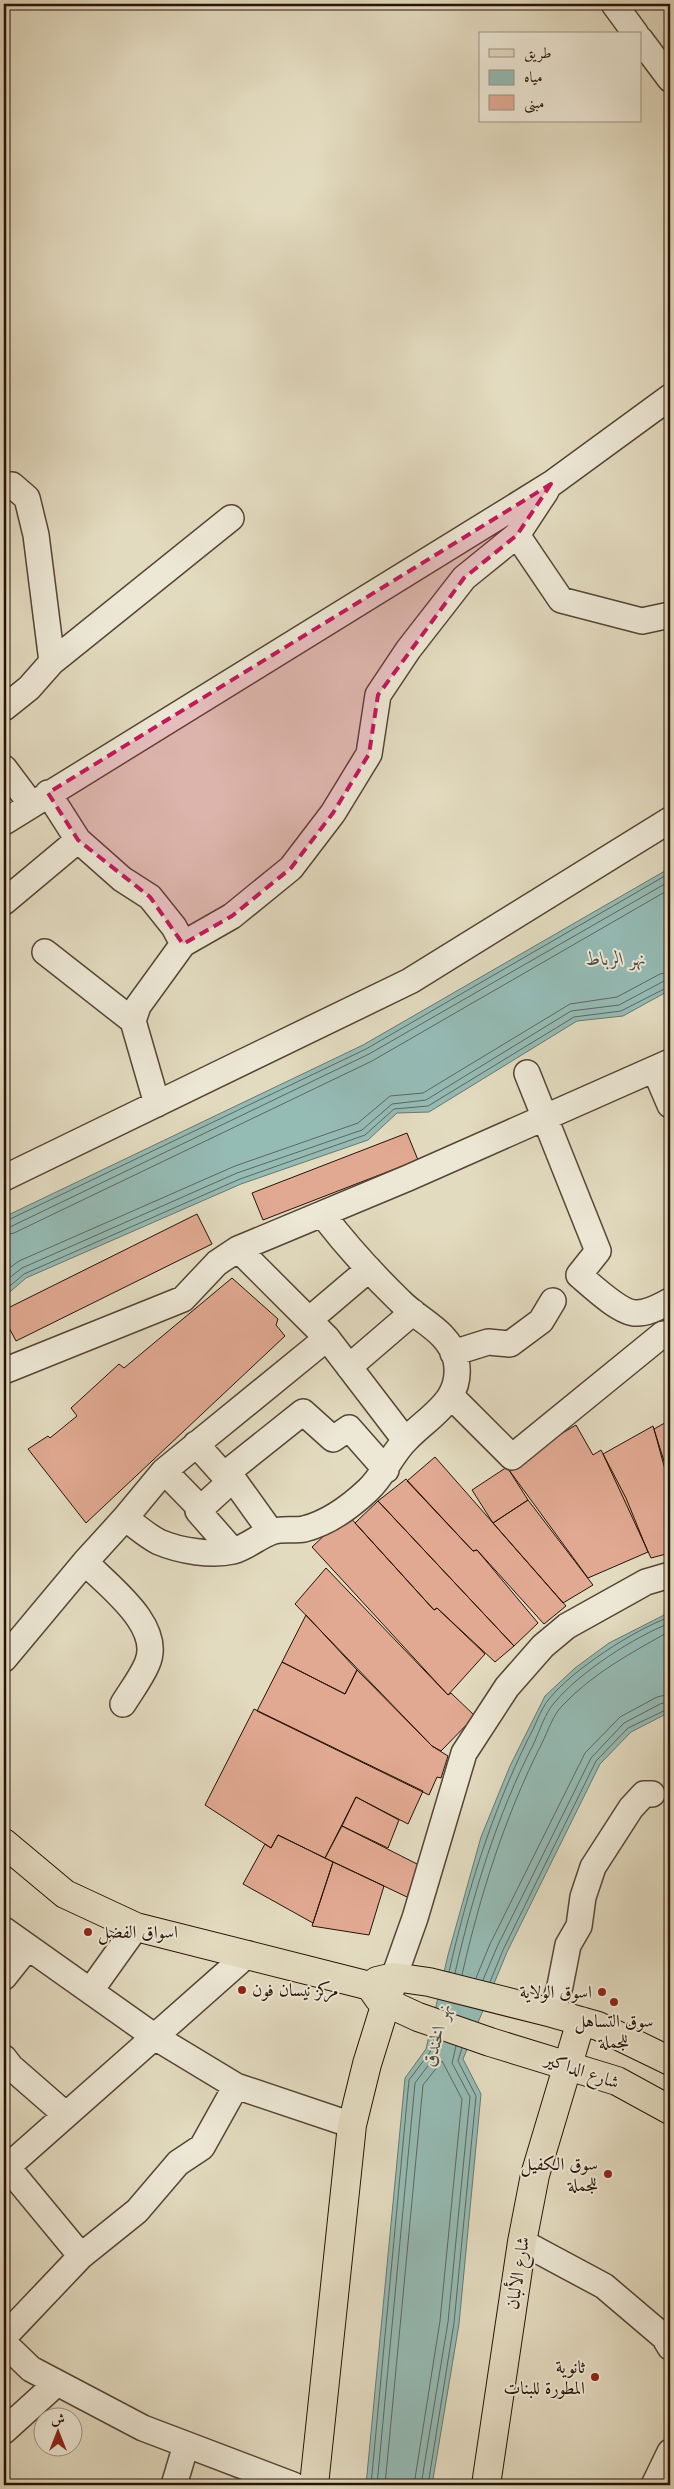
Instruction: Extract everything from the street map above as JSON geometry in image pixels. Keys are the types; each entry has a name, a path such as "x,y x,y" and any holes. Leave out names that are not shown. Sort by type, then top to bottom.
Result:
{"main road":[{"path":"4,1843 65,1894 136,1927 383,1988 429,1982 500,2002 552,2013 598,2026 670,2062"},
{"path":"314,2485 321,2436 352,2126 383,1988"},
{"name":"شارع الداكير","path":"383,1988 418,2017 490,2042 617,2081 670,2110"},
{"name":"شارع الألبان","path":"486,2485 522,2242 535,2176 581,2022"}],"street":[{"path":"614,4 635,32"},
{"path":"642,42 670,79"},
{"path":"4,822 551,484 670,397"},
{"path":"157,1104 133,1021 138,1006 183,944 232,916 290,868 333,813 369,754 378,695 408,650 464,578 516,535 551,484"},
{"path":"4,486 12,485 27,498 36,535 52,662"},
{"path":"4,708 29,688 52,662 231,518"},
{"path":"516,535 561,600 642,622 670,615"},
{"path":"4,768 40,799 78,840 122,879 150,898 174,927 183,944"},
{"path":"4,1178 410,981 670,820"},
{"path":"4,902 78,840"},
{"path":"45,952 133,1021"},
{"path":"4,1371 183,1299 217,1264 238,1249 662,1066 670,1105"},
{"path":"526,1073 546,1117 598,1251 579,1275 624,1310 635,1314 648,1312 670,1301"},
{"path":"125,1518 158,1541 176,1548 204,1552 233,1551 271,1532 302,1529 332,1517 368,1490 386,1470 405,1440 448,1402 457,1374 453,1354 441,1334 413,1312 369,1269 322,1214"},
{"path":"238,1249 327,1338 405,1440"},
{"path":"309,1320 369,1269"},
{"path":"453,1354 488,1342 510,1344 541,1322 553,1301"},
{"path":"349,1367 413,1312"},
{"path":"451,1396 512,1457 667,1339 648,1312"},
{"path":"4,1659 84,1562 125,1518 164,1471 327,1338"},
{"path":"233,1551 198,1511 227,1479 304,1412 333,1439 349,1428 386,1470"},
{"path":"196,1444 227,1479 233,1479 271,1532"},
{"path":"164,1471 201,1509"},
{"path":"84,1562 142,1622 150,1640 148,1663 123,1704"},
{"path":"383,1988 415,1918 464,1753 507,1686 543,1646 567,1626 646,1582 670,1575"},
{"path":"552,2013 560,1986 568,1945 579,1926 582,1897 593,1867 631,1808 644,1794 652,1794"},
{"path":"91,1990 136,1927"},
{"path":"4,1930 155,2037 236,2086 352,2126"},
{"path":"4,1977 28,1947"},
{"path":"81,2256 5,2167 248,1954"},
{"path":"4,2058 11,2067 66,2115"},
{"path":"4,2337 81,2256 137,2212 178,2163 202,2146 236,2086"},
{"path":"522,2242 604,2286 664,2337 670,2346"},
{"path":"4,2343 31,2369 143,2428 294,2485"},
{"path":"4,2430 57,2383"},
{"path":"174,2485 186,2445"},
{"path":"654,2485 670,2452"}],"highlighted area":[{"path":"551,484 517,535 464,578 378,695 369,754 333,813 291,868 232,916 183,944 150,897 78,840 48,793"}],"water":[{"name":"نهر الرباط","path":"670,868 670,990 623,1016 577,1021 429,1112 397,1113 368,1140 241,1184 26,1278 4,1297 4,1217 363,1045"},
{"name":"نهر الخندق","path":"670,1612 670,1712 631,1732 600,1764 507,1952 463,2059 481,2094 459,2324 432,2485 366,2485 405,2078 426,2049 448,1955 481,1837 510,1766 545,1696 575,1668 609,1643"}],"building":[{"path":"407,1133 418,1160 263,1220 252,1193"},
{"path":"197,1214 212,1244 16,1341 4,1318 4,1310"},
{"path":"232,1278 278,1319 276,1325 285,1336 86,1523 28,1449 48,1436 50,1438 77,1416 71,1408 119,1364 124,1368"},
{"path":"670,1420 670,1488 654,1429"},
{"path":"576,1425 593,1455 601,1450 626,1498 648,1552 588,1578 509,1470 539,1447"},
{"path":"653,1426 670,1480 670,1553 651,1558 603,1454"},
{"path":"435,1457 566,1606 544,1624 477,1550 473,1551 407,1481"},
{"path":"507,1467 528,1500 493,1523 472,1490"},
{"path":"406,1479 473,1551 477,1550 538,1623 514,1646 378,1501"},
{"path":"528,1500 593,1585 563,1603 493,1523"},
{"path":"378,1501 514,1646 495,1662 437,1608 434,1610 355,1523"},
{"path":"347,1514 434,1610 437,1608 485,1654 448,1695 312,1547"},
{"path":"326,1568 448,1695 451,1693 475,1716 441,1751 432,1746 295,1604"},
{"path":"306,1615 357,1670 345,1694 282,1662"},
{"path":"282,1662 345,1694 357,1670 432,1746 448,1756 441,1778 437,1777 429,1795 257,1711"},
{"path":"254,1709 423,1791 408,1824 356,1797 325,1858 278,1835 271,1848 205,1805"},
{"path":"356,1797 399,1820 388,1848 342,1826"},
{"path":"342,1826 419,1865 407,1897 325,1858"},
{"path":"278,1835 333,1862 313,1923 243,1884 265,1844 271,1848"},
{"path":"333,1862 384,1886 369,1935 312,1926"}],"place":[{"name":"اسواق الفضل","path":"88,1932"},
{"name":"مركز نيسان فون","path":"242,1990"},
{"name":"اسوق الولاية","path":"602,1992"},
{"name":"سوق التساهل للجملة","path":"614,2002"},
{"name":"سوق الكفيل للجملة","path":"608,2174"},
{"name":"ثانوية المطورة للبنات","path":"595,2377"}]}
